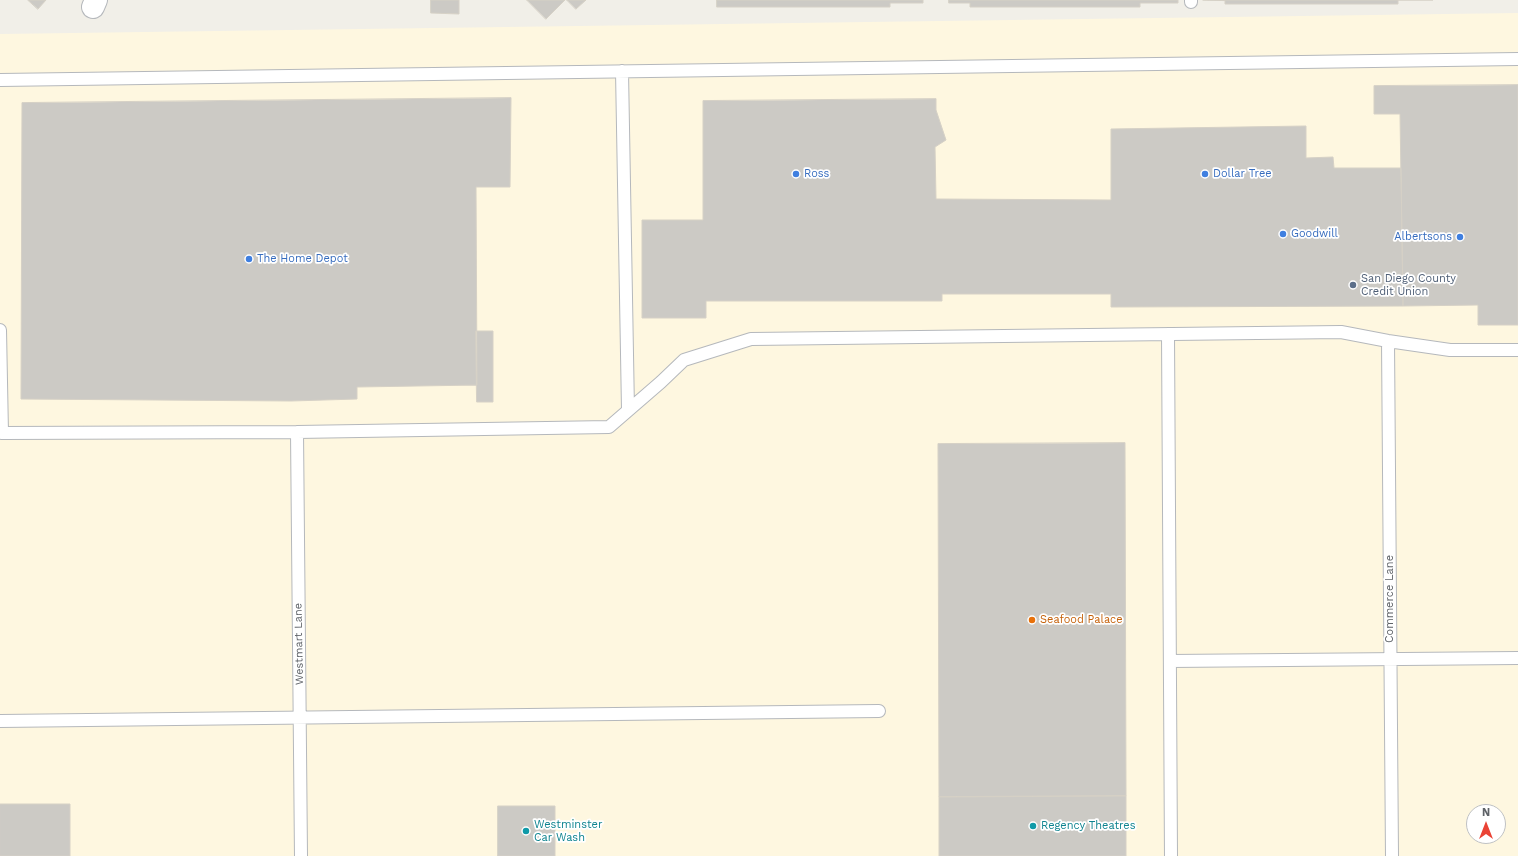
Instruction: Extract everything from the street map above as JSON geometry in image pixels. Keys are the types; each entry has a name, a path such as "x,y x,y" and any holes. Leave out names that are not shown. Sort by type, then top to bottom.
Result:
{"lane":[{"path":"0,80 1518,59"},
{"path":"622,71 628,410"},
{"path":"0,330 2,433 297,432 609,427 684,360 751,338 1341,332 1388,341 1450,350 1518,350"},
{"path":"1168,334 1172,856"},
{"name":"Commerce Lane","path":"1388,341 1392,856"},
{"name":"Westmart Lane","path":"297,432 301,856"},
{"path":"1170,661 1518,658"},
{"path":"0,721 879,711"}],"shaded area":[{"path":"1518,13 1518,856 0,856 0,34"}],"building":[{"path":"28,0 46,0 38,9"},
{"path":"431,0 459,0 459,14 431,13"},
{"path":"527,0 565,0 546,19"},
{"path":"567,0 586,0 576,9"},
{"path":"717,0 923,0 923,3 890,3 890,7 717,7"},
{"path":"949,0 1178,0 1178,3 1140,3 1140,7 970,7 970,3 949,3"},
{"path":"1203,0 1398,0 1398,4 1225,4 1225,1"},
{"name":"Albertsons","path":"1518,85 1518,325 1478,325 1478,305 1403,306 1400,114 1374,114 1374,86"},
{"name":"The Home Depot","path":"511,98 510,187 476,187 477,385 357,387 357,399 291,401 21,399 22,103"},
{"path":"936,99 936,110 946,140 935,147 936,199 1111,200 1111,129 1306,126 1306,158 1333,157 1334,168 1401,168 1403,306 1111,307 1111,294 942,294 942,301 706,301 706,318 642,318 642,220 703,220 703,101"},
{"path":"476,331 493,331 493,402 477,402"},
{"name":"Seafood Palace","path":"1125,443 1126,796 939,797 938,444"},
{"name":"Regency Theatres","path":"1126,796 1126,856 939,856 939,797"},
{"path":"0,804 70,804 70,856 0,856"},
{"name":"Westminster Car Wash","path":"498,806 555,806 555,856 498,856"}],"place":[{"name":"Ross","path":"796,174"},
{"name":"Dollar Tree","path":"1205,174"},
{"name":"Goodwill","path":"1283,234"},
{"name":"Albertsons","path":"1460,237"},
{"name":"The Home Depot","path":"249,259"},
{"name":"San Diego County Credit Union","path":"1353,285"},
{"name":"Seafood Palace","path":"1032,620"},
{"name":"Regency Theatres","path":"1033,826"},
{"name":"Westminster Car Wash","path":"526,831"}]}
